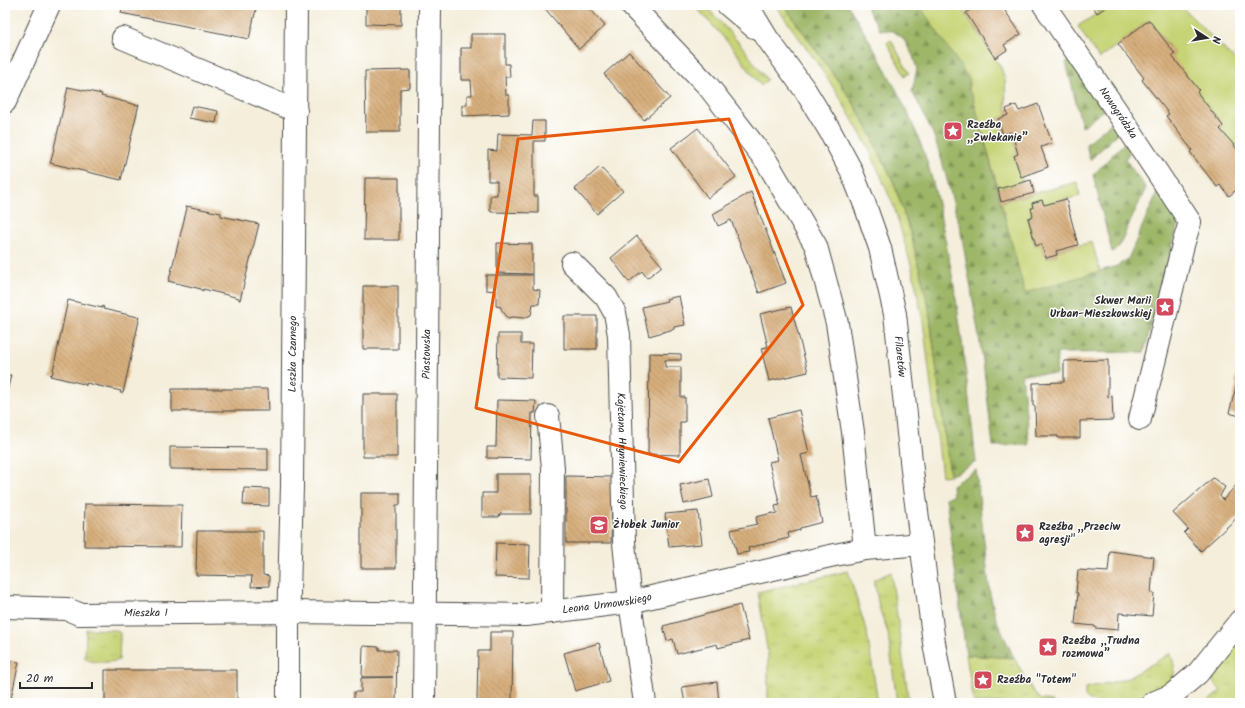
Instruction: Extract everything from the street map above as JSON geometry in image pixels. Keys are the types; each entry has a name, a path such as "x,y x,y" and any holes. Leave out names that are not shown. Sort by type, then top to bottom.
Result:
{"street":[{"path":"5,102 50,5"},
{"name":"Leszka Czarnego","path":"288,703 288,612 292,486 296,5"},
{"name":"Piastowska","path":"424,703 430,5"},
{"path":"631,5 708,86 767,162 816,246 837,323 853,432 864,549"},
{"name":"Filaretów","path":"728,5 767,38"},
{"name":"Filaretów","path":"747,5 767,38 805,90 830,131 851,170 880,248 894,314 921,544 934,642 945,703"},
{"name":"Nowogródzka","path":"1044,5 1190,222 1140,419"},
{"path":"123,38 296,111"},
{"name":"Kajetana Hryniewieckiego","path":"572,263 606,297 615,313 619,335 624,543 630,602 645,703"},
{"path":"548,416 553,468 552,612"},
{"name":"Leona Urmowskiego","path":"288,612 526,615 630,602 864,549 921,544"},
{"name":"Mieszka I","path":"5,607 66,609 79,614 288,612"},
{"path":"1153,703 1172,695 1198,673 1240,622"}],"highlighted area":[{"path":"729,119 803,305 679,462 476,408 518,139"}],"green space":[{"path":"694,5 705,5 741,45 767,80 761,86 732,47"},
{"path":"775,5 784,5 853,102 894,183 912,238 929,308 950,475 942,476 923,321 912,268 894,207 869,149 839,96"},
{"path":"784,5 848,5 898,94 923,150 937,199 954,287 976,462 956,473 950,475 929,308 912,238 894,183 853,102"},
{"path":"865,5 919,5 970,80 968,89 973,97 1025,293 1117,266 1128,259 1160,186 1180,218 1144,352 1057,353 1056,374 1022,374 1029,445 993,446 983,361 961,232 933,133 912,91 917,69 913,56 903,38 893,31 880,30"},
{"path":"919,5 960,5 1001,68 1005,79 1006,109 1008,115 998,119 1003,135 1011,132 1012,134 1018,154 1014,156 1023,182 998,189 973,97 968,89 970,80"},
{"path":"1110,5 1180,5 1237,62 1240,67 1240,152 1220,129 1223,126 1172,56 1175,54 1149,20 1099,59 1078,26"},
{"path":"891,40 909,73 905,76 887,43"},
{"path":"1072,61 1104,110 1082,127 1066,62"},
{"path":"1111,123 1118,133 1090,160 1086,144"},
{"path":"1125,142 1131,150 1125,159 1146,188 1118,248 1112,252 1093,175"},
{"path":"1077,182 1080,196 1044,205 1042,200 1032,203 1033,208 1031,209 1033,217 1028,218 1035,245 1041,244 1046,258 1057,255 1056,251 1092,242 1100,271 1025,293 1001,202"},
{"path":"976,470 990,594 996,619 1014,658 966,655 946,498 953,495 952,485"},
{"path":"848,571 867,633 878,703 768,703 768,655 758,592"},
{"path":"891,572 909,703 897,703 888,633 879,607 874,580"},
{"path":"86,629 116,630 120,633 119,660 102,662 85,659"},
{"path":"1240,640 1240,703 1206,703 1221,691 1209,677"},
{"path":"1171,653 1174,669 1173,678 1170,682 1157,690 1133,700 1118,703 1097,703 1085,697 1085,688 1128,678"},
{"path":"966,655 1014,658 1039,699 1052,701 1054,703 974,703"}],"building":[{"path":"109,5 257,5 249,39 121,13 122,8"},
{"path":"366,5 401,5 401,25 366,24"},
{"path":"542,5 587,5 605,26 579,49"},
{"path":"979,5 982,10 989,5 1001,5 1021,34 1004,45 1007,50 995,58 966,13"},
{"path":"1092,5 1110,5 1097,13"},
{"path":"1149,20 1175,54 1172,56 1199,90 1197,92 1223,126 1220,129 1240,152 1240,187 1229,196 1220,185 1217,187 1190,152 1192,150 1166,116 1169,114 1142,80 1144,78 1118,44"},
{"path":"471,34 505,34 505,64 509,64 510,77 505,77 506,95 509,95 509,114 462,116 462,105 467,105 467,95 472,95 471,80 461,80 461,48 471,48"},
{"path":"629,52 670,98 644,120 604,74"},
{"path":"410,70 410,88 400,89 400,132 366,132 365,71"},
{"path":"68,87 102,94 101,96 137,105 139,104 121,180 50,163"},
{"path":"1038,104 1052,143 1041,147 1048,167 1021,177 1014,156 1018,154 1012,134 1011,132 1003,135 998,119 1008,115 1006,109 1016,105 1019,111"},
{"path":"192,106 218,111 216,123 189,118"},
{"path":"533,121 545,121 545,141 534,141 534,196 538,196 538,213 492,212 490,211 490,197 492,195 497,195 497,181 488,181 488,150 497,151 498,134 532,135"},
{"path":"698,128 736,177 708,198 671,148"},
{"path":"600,167 623,191 597,214 575,189"},
{"path":"365,178 399,178 399,240 364,240"},
{"path":"1031,180 1034,193 1001,202 998,189"},
{"path":"751,192 786,283 759,293 731,220 718,226 713,214"},
{"path":"1066,199 1078,245 1056,251 1057,255 1046,258 1041,244 1036,246 1028,218 1033,217 1031,208 1033,208 1032,203 1042,200 1044,205"},
{"path":"186,206 221,213 221,216 259,224 240,300 239,298 203,289 203,291 201,289 168,281 187,208"},
{"path":"637,236 662,266 647,278 642,271 629,282 611,258"},
{"path":"497,243 532,244 532,274 497,273"},
{"path":"486,275 533,275 533,289 540,290 539,304 533,304 531,315 524,318 508,318 501,307 496,306 496,291 486,290"},
{"path":"363,286 398,286 398,349 363,349"},
{"path":"679,296 685,325 674,327 674,329 649,336 642,307 667,301 666,299"},
{"path":"68,300 102,308 102,306 104,307 103,309 138,317 140,316 123,393 120,393 121,391 86,383 86,386 84,384 50,376 51,374 52,375"},
{"path":"791,307 808,372 769,381 761,348 768,347 760,314"},
{"path":"564,316 597,316 597,349 564,349"},
{"path":"498,334 521,334 521,344 532,344 531,378 497,377"},
{"path":"649,353 681,354 681,360 665,360 665,367 681,367 681,397 685,397 685,422 680,422 680,455 648,454"},
{"path":"1108,360 1108,397 1112,396 1113,420 1080,421 1080,438 1036,436 1035,406 1033,406 1033,383 1064,382 1064,361"},
{"path":"1239,364 1240,416 1229,413 1237,383 1235,382"},
{"path":"5,375 11,375 6,396 5,396"},
{"path":"172,389 268,389 269,411 172,411"},
{"path":"363,394 397,394 397,457 363,457"},
{"path":"497,400 536,401 535,413 532,413 531,459 487,458 487,447 496,447"},
{"path":"799,410 809,453 801,455 811,497 816,496 822,522 788,533 789,538 748,548 749,552 737,554 731,530 757,524 756,517 773,513 777,514 775,506 780,505 769,462 778,460 768,418"},
{"path":"170,447 268,448 268,470 170,469"},
{"path":"496,474 531,474 531,514 500,514 499,517 482,517 482,493 496,493"},
{"path":"566,476 612,477 611,543 566,543"},
{"path":"1213,478 1225,487 1220,496 1223,500 1240,481 1240,515 1201,551 1184,533 1188,529 1173,513"},
{"path":"709,479 713,497 684,504 680,485"},
{"path":"244,488 269,489 269,506 243,505"},
{"path":"361,493 400,493 400,505 396,505 396,568 361,568"},
{"path":"85,504 182,505 181,547 84,546"},
{"path":"698,511 702,544 669,547 665,514"},
{"path":"197,531 263,531 263,575 269,576 269,586 251,587 252,576 196,575"},
{"path":"496,543 530,544 529,578 495,577"},
{"path":"1110,551 1154,557 1151,593 1154,593 1152,616 1119,613 1118,630 1075,624 1078,593 1076,593 1078,570 1108,572"},
{"path":"740,605 749,640 718,648 717,644 677,654 673,639 667,641 663,626"},
{"path":"490,632 513,632 512,703 477,703 478,651 490,651"},
{"path":"599,643 609,681 575,691 564,653"},
{"path":"363,646 379,647 379,650 397,650 396,703 354,703 354,692 361,692 361,678 393,677 362,677"},
{"path":"5,660 19,662 10,703 5,703"},
{"path":"105,670 237,670 237,703 105,703"},
{"path":"717,682 719,703 685,703 682,687"}],"place":[{"name":"Rzeźba „Zwlekanie”","path":"953,131"},
{"name":"Skwer Marii Urban-Mieszkowskiej","path":"1165,307"},
{"name":"Żłobek Junior","path":"599,525"},
{"name":"Rzeźba „Przeciw agresji\"","path":"1025,533"},
{"name":"Rzeźba „Trudna rozmowa”","path":"1048,647"},
{"name":"Rzeźba \"Totem\"","path":"983,680"}]}
